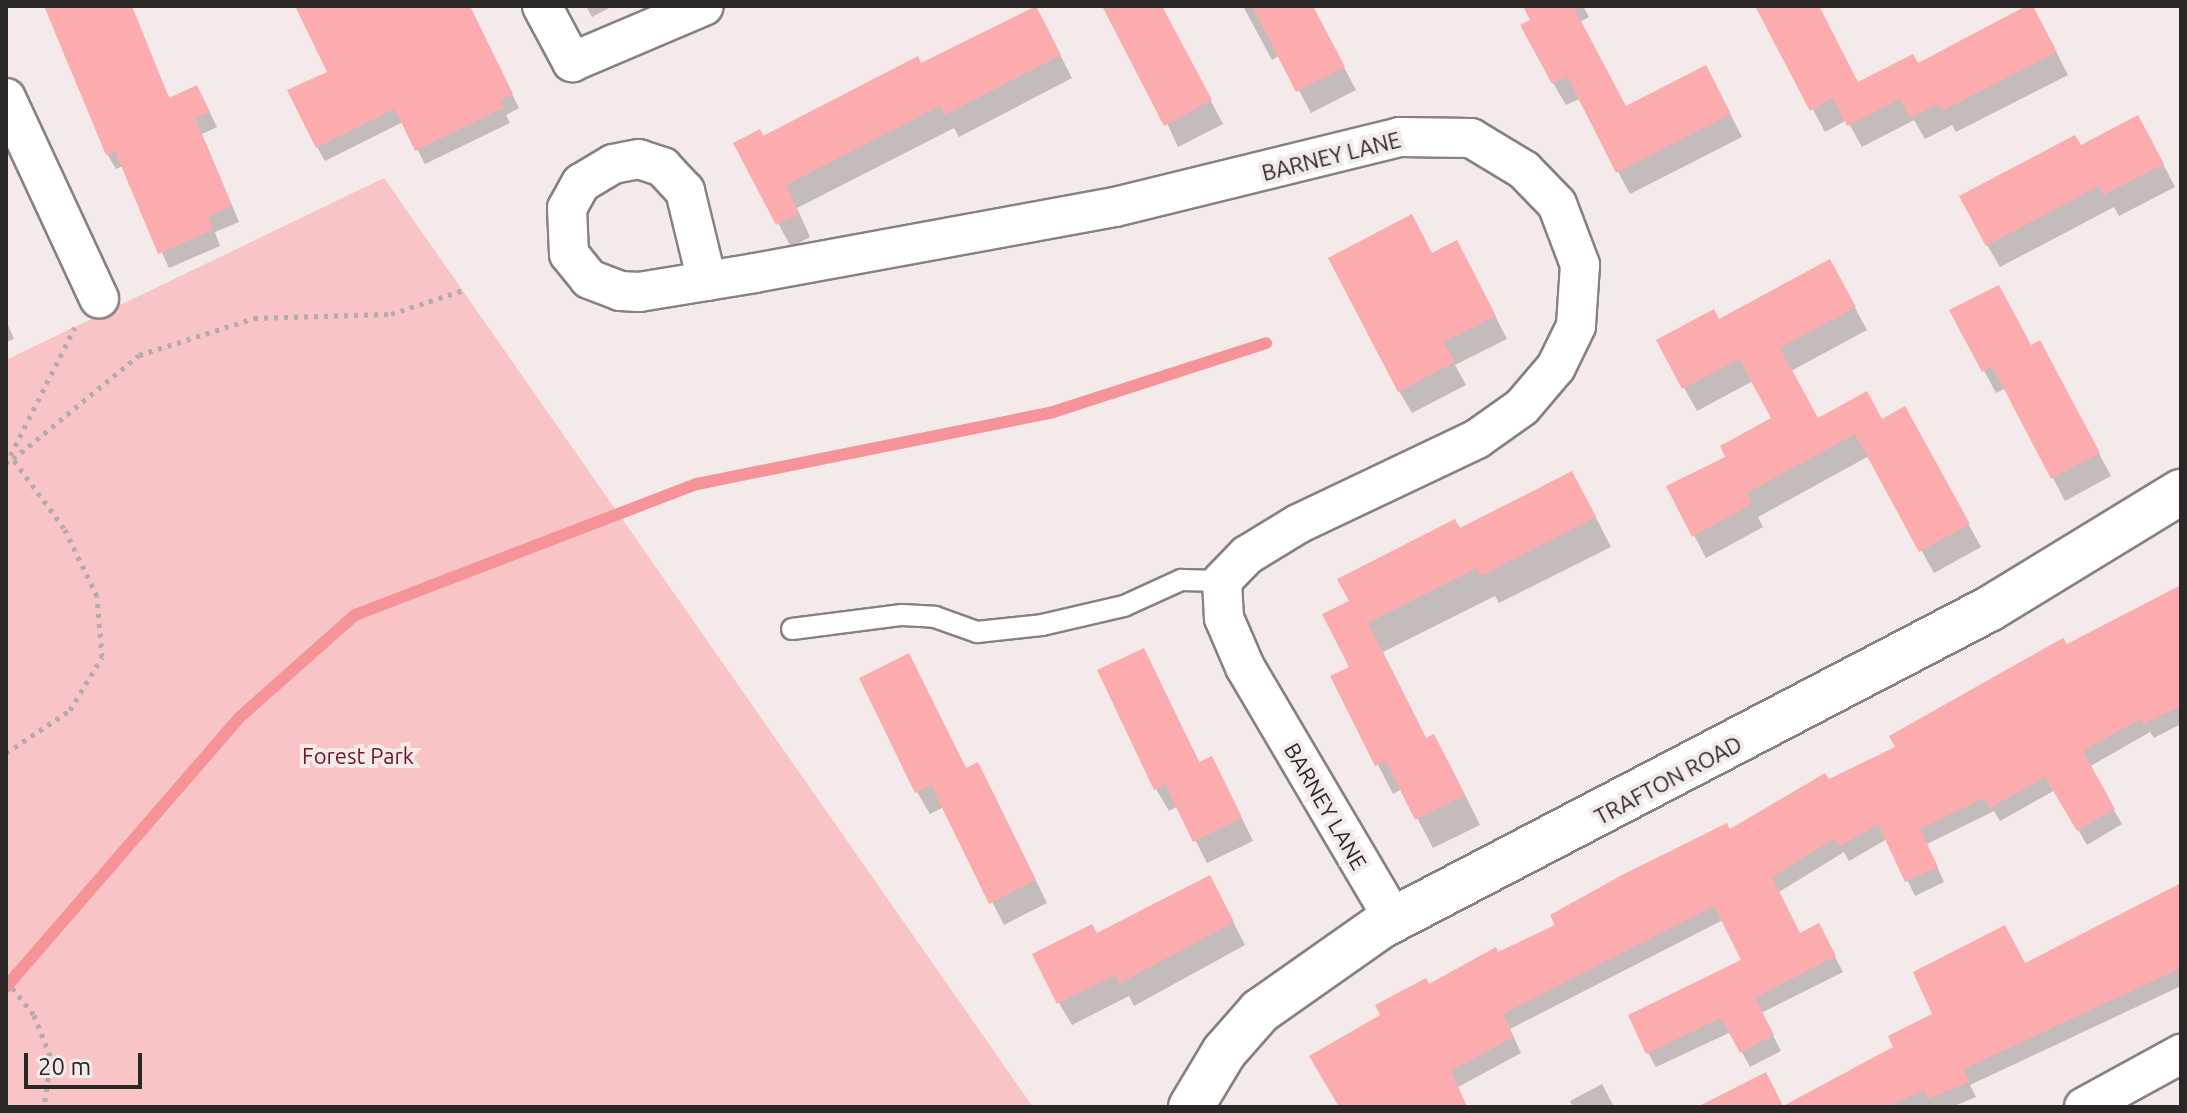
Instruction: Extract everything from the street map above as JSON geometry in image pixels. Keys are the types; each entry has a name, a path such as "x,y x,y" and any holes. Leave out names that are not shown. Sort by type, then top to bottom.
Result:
{"street":[{"path":"542,6 572,62 704,6"},
{"path":"6,98 99,298"},
{"name":"BARNEY LANE","path":"707,281 1130,204 1400,137 1455,135 1508,157 1557,204 1578,254 1581,306 1569,346 1556,367 1522,407 1477,439 1298,524 1239,561 1222,581 1224,618 1245,667 1394,920"},
{"name":"TRAFTON ROAD","path":"1191,1107 1224,1052 1260,1011 1306,975 1394,920 1951,630 2181,492"},
{"path":"2084,1107 2181,1054"}],"lane":[{"path":"792,629 902,615 990,631 1099,614 1181,580 1222,581"}],"path":[{"path":"6,464 139,355 153,349 254,318 391,314 463,290"},
{"path":"13,459 69,334 99,298"},
{"path":"6,753 70,710 102,657 97,596 64,528 13,459"},
{"path":"6,980 25,1004 51,1058 44,1107"}],"green space":[{"name":"Forest Park","path":"384,178 1033,1107 6,1107 6,360"}],"building":[{"path":"44,6 132,6 169,98 197,85 210,112 195,118 232,206 208,217 213,230 158,254 115,151 106,155"},
{"path":"295,6 470,6 513,94 500,100 503,108 415,151 395,109 316,148 287,90 327,72"},
{"path":"1036,6 1061,55 945,115 940,106 786,185 799,214 776,225 733,143 760,129 763,136 918,56 921,63"},
{"path":"1102,6 1162,6 1212,100 1164,126"},
{"path":"1252,6 1313,6 1345,67 1296,92"},
{"path":"1523,6 1573,6 1626,106 1706,65 1731,114 1616,173 1567,76 1552,84 1520,25 1530,20"},
{"path":"1755,6 1819,6 1858,82 1913,54 1918,63 2026,6 2033,6 2057,52 1942,111 1938,104 1910,118 1900,99 1847,126 1833,98 1810,111"},
{"path":"2138,115 2164,164 2104,195 2099,186 1986,246 1959,196 2075,135 2081,145"},
{"path":"1412,214 1432,253 1457,240 1496,316 1444,342 1455,362 1398,392 1328,258"},
{"path":"1830,259 1856,307 1780,348 1818,418 1867,391 1882,419 1905,406 1970,524 1919,552 1855,434 1747,493 1752,504 1692,537 1666,486 1725,457 1720,446 1771,418 1739,359 1682,389 1656,340 1714,309 1719,319"},
{"path":"1999,285 2031,345 2040,340 2100,453 2051,479 1992,366 1982,372 1949,310"},
{"path":"1572,471 1596,517 1481,576 1477,568 1368,623 1426,738 1434,734 1465,795 1415,820 1386,761 1375,766 1330,676 1349,667 1322,614 1349,601 1337,579 1455,519 1460,528"},
{"path":"2181,585 2181,706 2143,724 2141,719 2083,751 2115,809 2077,831 2045,777 1990,808 1984,798 1920,829 1938,867 1905,882 1878,824 1839,847 1834,839 1772,877 1800,933 1819,923 1836,956 1755,998 1774,1035 1740,1053 1721,1018 1646,1054 1628,1015 1741,960 1714,906 1503,1014 1514,1037 1451,1071 1467,1107 1339,1107 1309,1056 1380,1015 1375,1005 1426,978 1429,984 1496,947 1498,952 1555,925 1550,915 1622,875 1727,823 1730,829 1825,773 1829,779 1895,747 1889,736 2063,638 2067,644"},
{"path":"1144,648 1199,762 1212,756 1242,818 1193,842 1165,784 1154,790 1097,670"},
{"path":"909,653 966,768 978,762 1036,880 989,904 931,785 915,793 859,678"},
{"path":"1210,875 1234,922 1119,984 1115,975 1057,1004 1032,954 1092,924 1097,933"},
{"path":"2181,883 2181,968 1964,1069 1969,1082 1928,1099 1924,1090 1887,1107 1697,1107 1766,1072 1783,1106 1893,1047 1888,1036 1932,1014 1913,972 2005,925 2025,963"}],"waterway":[{"path":"6,987 240,717 355,615 697,484 1053,412 1266,343"}]}
